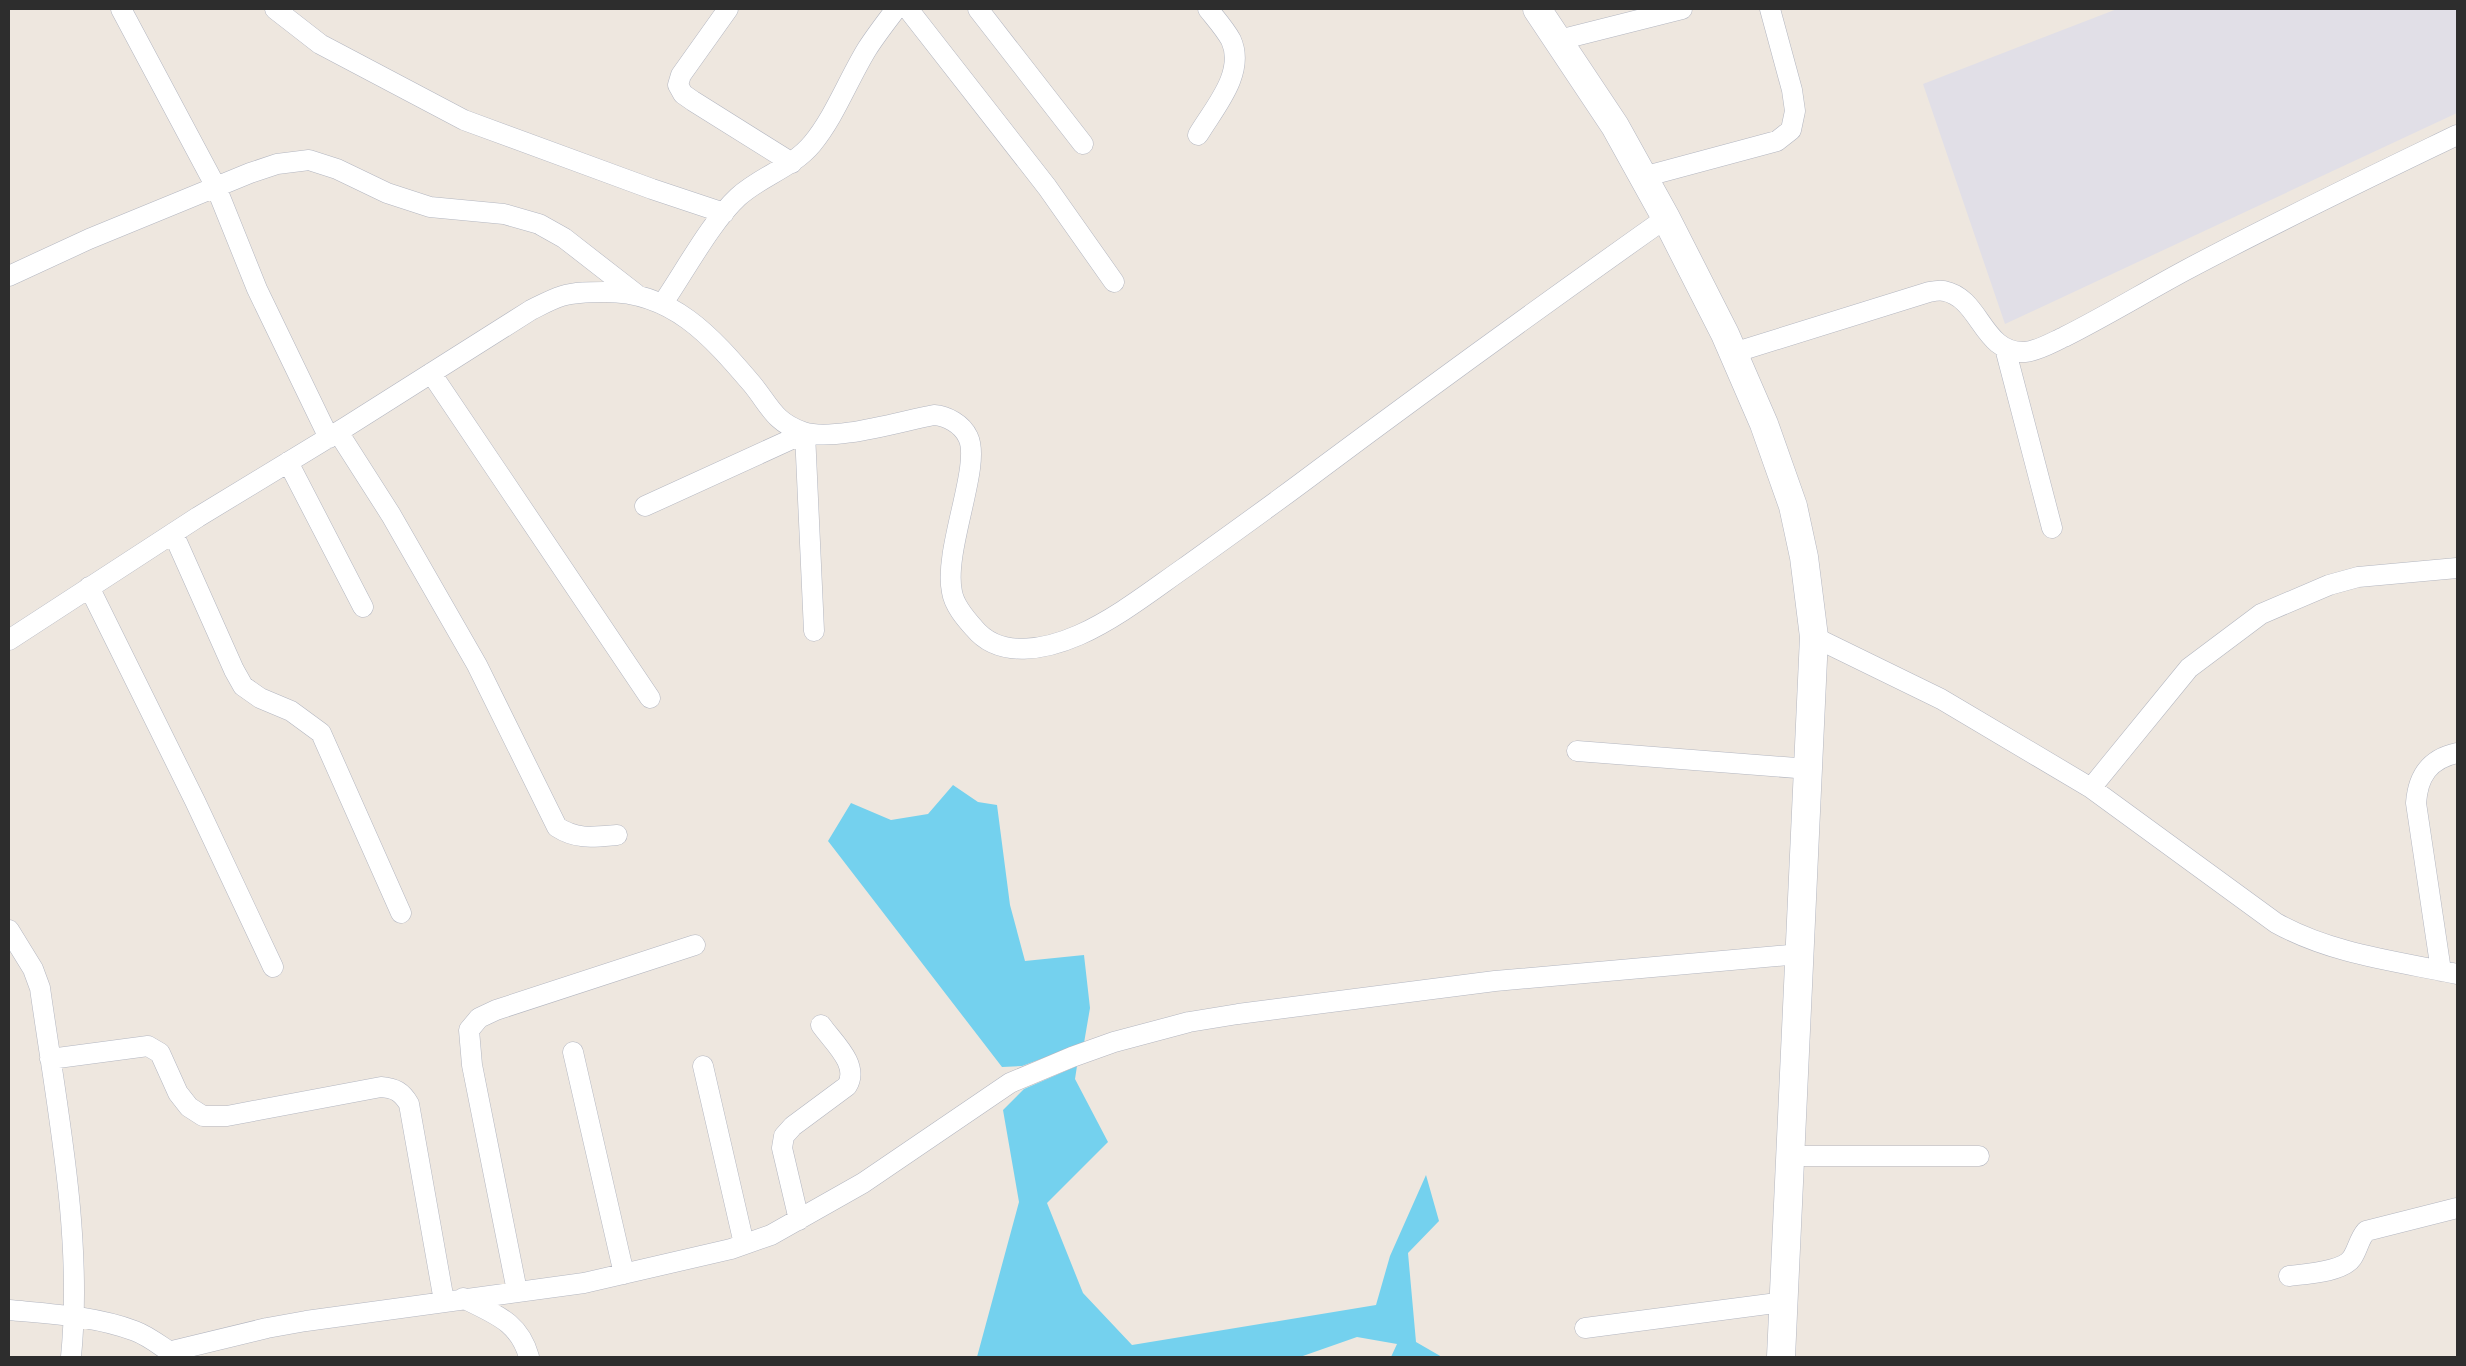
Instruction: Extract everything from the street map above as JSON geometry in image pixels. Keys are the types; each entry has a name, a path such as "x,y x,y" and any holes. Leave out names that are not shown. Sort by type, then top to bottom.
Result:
{"street":[{"path":"121,9 216,187 257,289 333,435 391,515 477,665 557,827 570,835 585,838 617,835"},
{"path":"275,9 320,44 464,120 652,189 724,212"},
{"path":"728,9 681,75 678,85 683,94 693,101 792,163"},
{"path":"663,303 724,212 750,187 792,163 810,147 822,132 867,49 896,9"},
{"path":"908,9 1047,188 1114,282"},
{"path":"978,9 1083,144"},
{"path":"1198,135 1233,76 1236,55 1231,40 1208,9"},
{"path":"1537,9 1615,126 1666,218 1733,353 1764,424 1793,506 1804,557 1814,637 1781,1357"},
{"path":"1559,40 1682,9"},
{"path":"1643,177 1777,141 1791,130 1795,111 1792,90 1770,9"},
{"path":"1733,353 1929,292 1944,290 1958,296 1990,338 2005,348 2026,352 2048,345 2101,319 2185,270 2302,210 2457,135"},
{"path":"9,276 89,238 216,187 277,164 309,160 337,168 387,193 430,207 504,214 539,224 564,238 636,294"},
{"path":"9,640 173,533 531,310 563,296 590,292 636,294 663,303 720,347 782,423 805,433 831,435 934,414 946,416 969,437 972,458 950,566 952,593 959,608 976,631 995,644 1022,650 1048,645 1079,635 1147,594 1281,499 1470,357 1666,218"},
{"path":"2005,348 2052,528"},
{"path":"431,373 650,698"},
{"path":"645,506 805,433"},
{"path":"805,433 814,632"},
{"path":"288,462 363,607"},
{"path":"173,533 234,670 244,686 260,698 291,710 321,733 401,913"},
{"path":"2091,788 2189,668 2261,614 2329,585 2358,577 2457,568"},
{"path":"89,587 195,801 273,967"},
{"path":"1814,637 1941,699 2091,788 2276,923 2297,935 2342,950 2449,972 2416,803 2417,784 2423,774 2436,761 2457,753"},
{"path":"1577,752 1808,769"},
{"path":"9,930 34,969 38,982 50,1059 69,1197 75,1317 71,1357"},
{"path":"517,1291 472,1065 469,1030 479,1018 496,1010 695,944"},
{"path":"9,1310 75,1317 137,1331 173,1354 267,1328 584,1283 744,1244 771,1235 863,1183 1010,1083 1072,1057 1152,1031 1238,1014 1495,981 1800,954"},
{"path":"799,1220 782,1148 784,1136 794,1126 847,1086 851,1078 850,1066 843,1053 821,1025"},
{"path":"50,1059 148,1046 160,1053 178,1093 189,1107 203,1116 228,1116 381,1087 393,1088 403,1094 409,1104 454,1300"},
{"path":"573,1052 624,1274"},
{"path":"703,1066 744,1244"},
{"path":"1790,1156 1979,1156"},
{"path":"2290,1276 2344,1265 2352,1259 2361,1236 2366,1231 2457,1208"},
{"path":"454,1300 504,1320 525,1341 529,1357"},
{"path":"1585,1328 1784,1302"}],"shaded area":[{"path":"2117,9 2457,9 2457,113 2005,324 1923,84"}],"water":[{"path":"953,785 978,802 997,805 1010,905 1025,961 1084,955 1090,1008 1084,1043 1022,1066 1002,1067 828,841 851,803 891,820 928,814"},
{"path":"1077,1066 1075,1079 1108,1142 1047,1203 1083,1293 1132,1345 1376,1305 1390,1256 1426,1175 1439,1221 1408,1253 1416,1342 1442,1357 1391,1357 1397,1344 1357,1337 1300,1357 977,1357 1019,1202 1003,1110 1024,1089"}]}
